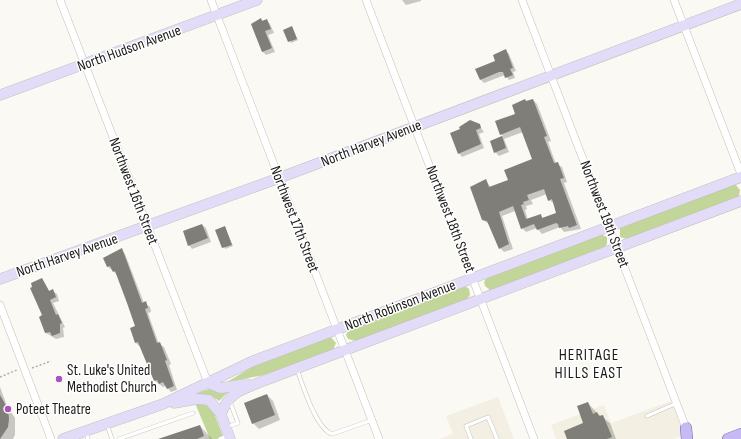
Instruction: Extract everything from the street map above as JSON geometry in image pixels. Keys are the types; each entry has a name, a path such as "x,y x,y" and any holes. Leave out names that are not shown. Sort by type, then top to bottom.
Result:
{"main road":[{"path":"728,439 741,434"}],"street":[{"name":"Northwest 16th Street","path":"60,0 208,383"},
{"name":"Northwest 17th Street","path":"211,0 379,439"},
{"name":"North Hudson Avenue","path":"0,95 85,65 257,0"},
{"name":"Northwest 18th Street","path":"366,0 534,439"},
{"name":"Northwest 19th Street","path":"522,0 618,247 687,433"},
{"path":"674,0 741,175"},
{"name":"North Harvey Avenue","path":"0,279 148,227 741,4"},
{"name":"North Robinson Avenue","path":"63,439 87,435 106,424 163,404 253,361 741,175"},
{"name":"North Robinson Avenue","path":"263,381 741,201"},
{"path":"0,305 51,439"},
{"path":"208,383 224,388 263,381"},
{"path":"221,414 229,398 263,381"},
{"path":"163,404 206,399 212,403 221,414 226,435"}],"lane":[{"path":"297,368 317,418 326,433 332,434 372,420"},
{"path":"226,435 238,423 229,398"},
{"path":"647,416 677,403"},
{"path":"119,439 193,413"},
{"path":"471,439 466,426 488,417 497,439"},
{"path":"106,424 111,437"}],"shaded area":[{"path":"498,397 514,439 439,439 453,434 446,416"},
{"path":"671,401 684,435 674,439 556,439 551,425 604,405 611,423"}],"green space":[{"path":"735,184 740,190 737,198 627,239 620,237 620,228"},
{"path":"600,234 607,237 607,244 604,248 494,289 490,290 485,286 484,282 487,277"},
{"path":"465,286 469,289 470,295 466,300 356,341 348,339 346,335 349,329"},
{"path":"330,336 336,343 333,350 264,375 227,382 260,362"},
{"path":"209,389 229,391 219,401 208,395 192,395"},
{"path":"195,403 206,403 213,410 224,439 210,439"}],"building":[{"path":"261,18 262,21 267,19 271,29 265,31 272,48 262,52 251,24"},
{"path":"292,26 297,39 288,42 283,30"},
{"path":"506,49 513,68 510,69 513,75 505,78 503,72 499,72 480,80 475,69 495,61 493,55"},
{"path":"525,99 526,101 533,99 547,136 544,137 554,163 558,162 564,178 560,179 577,225 569,228 568,226 559,228 558,224 556,223 537,230 534,224 521,229 513,206 499,212 509,244 499,249 487,221 482,220 470,187 486,179 489,187 508,180 504,170 532,159 520,127 500,135 495,121 515,114 512,105","holes":["544,189 548,201 552,199 556,213 542,218 541,214 526,219 521,205 524,204 523,202 529,200 527,195"]},
{"path":"470,120 480,124 481,128 476,130 481,144 458,154 450,133 460,129 459,127"},
{"path":"502,136 506,148 494,153 490,141"},
{"path":"202,224 208,238 188,246 183,231"},
{"path":"225,226 232,245 222,248 215,230"},
{"path":"122,248 142,303 146,301 148,308 145,309 157,343 160,342 167,360 165,361 174,386 167,389 163,382 159,384 157,380 154,381 138,342 135,343 130,328 135,326 115,271 113,272 110,266 107,267 103,258"},
{"path":"42,278 49,291 53,289 56,297 50,300 56,315 58,314 62,323 60,324 60,333 52,336 50,332 45,333 39,317 42,315 30,288 32,287 31,283"},
{"path":"267,394 275,415 252,424 244,403"},
{"path":"0,395 8,409 9,419 8,427 0,439"},
{"path":"588,402 593,414 597,412 599,416 603,415 612,437 607,439 567,439 564,431 583,423 577,406"},
{"path":"200,425 204,436 197,439 158,439"}],"place":[{"name":"St. Luke's United Methodist Church","path":"59,379"},
{"name":"Poteet Theatre","path":"8,409"}],"district":[{"name":"HERITAGE HILLS EAST","path":"589,363"}]}
